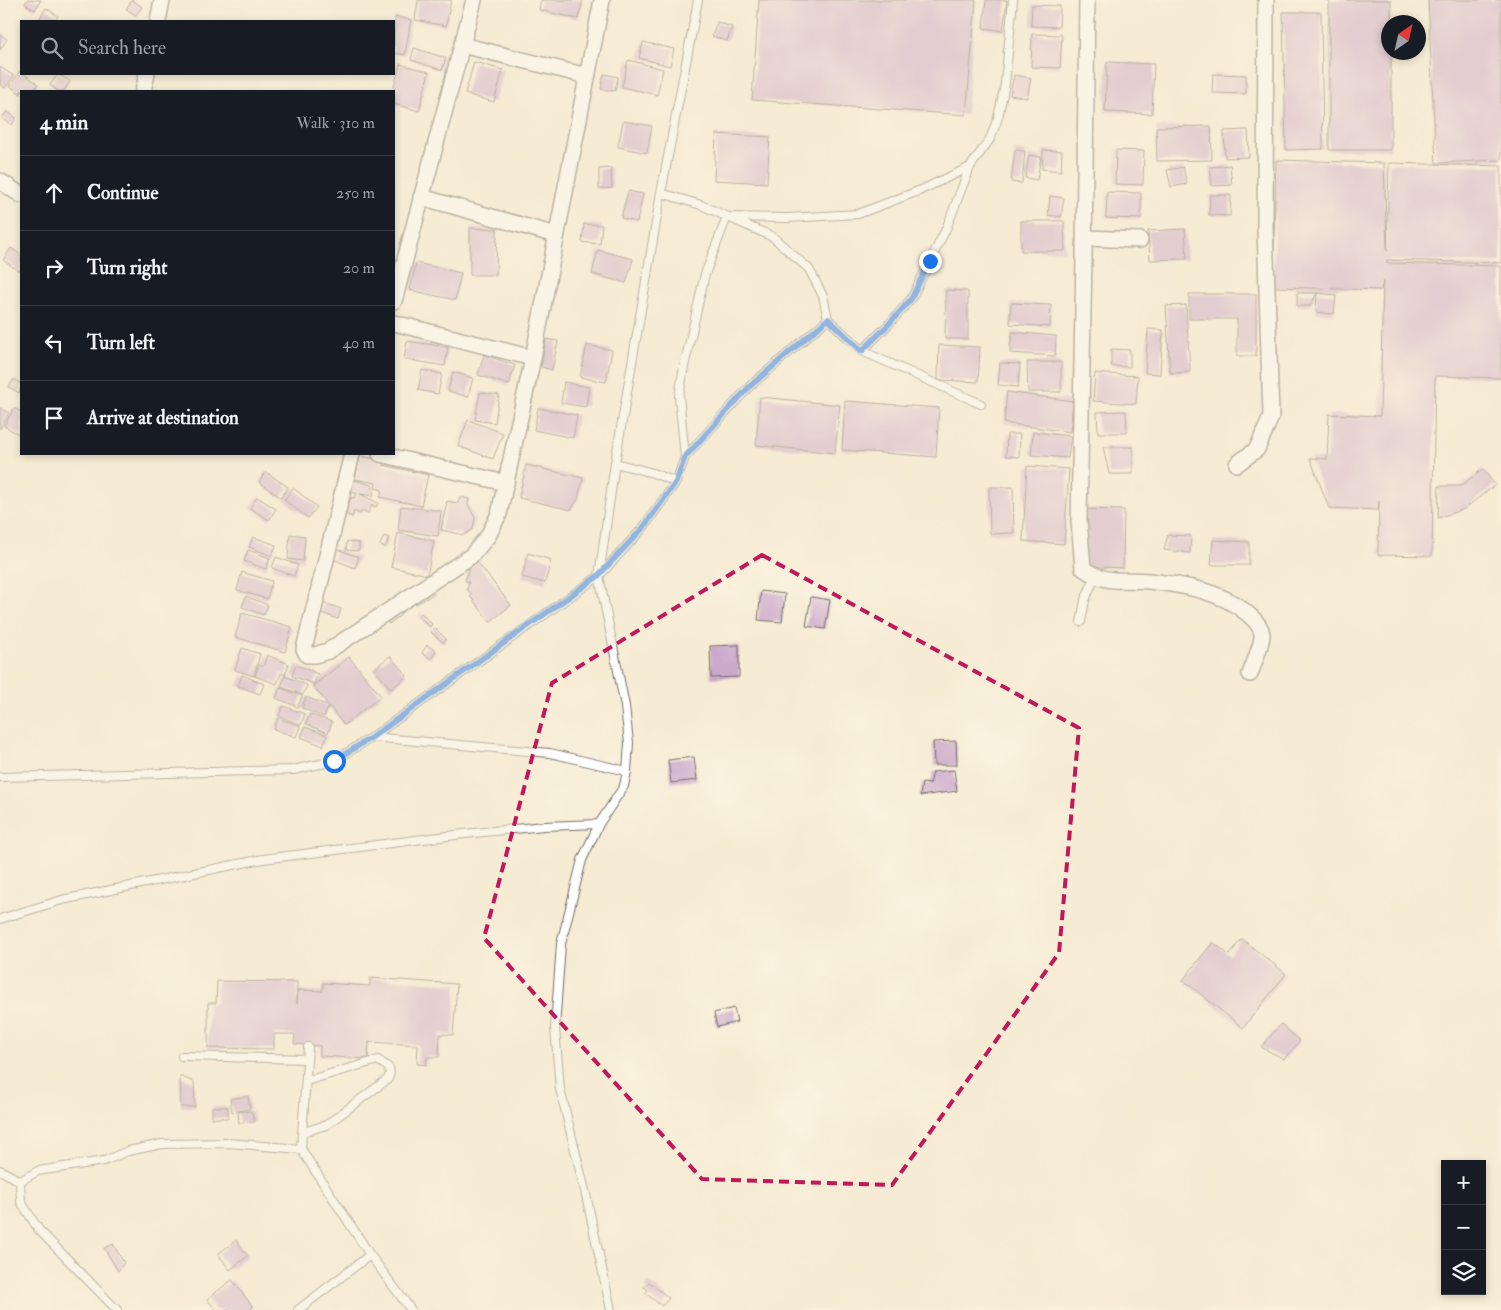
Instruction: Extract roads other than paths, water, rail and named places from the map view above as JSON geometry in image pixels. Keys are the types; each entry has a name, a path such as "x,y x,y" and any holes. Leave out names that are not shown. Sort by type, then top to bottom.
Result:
{"street":[{"path":"158,20 162,0"},
{"path":"395,297 474,0"},
{"path":"352,455 304,649 307,655 328,651 471,556 488,536 499,514 533,358 602,0"},
{"path":"1087,0 1085,238 1079,521 1083,568 1095,576 1106,580 1148,581 1216,594 1241,607 1260,626 1263,635 1250,674"},
{"path":"1237,464 1257,449 1271,417 1265,227 1266,0"},
{"path":"462,45 587,76"},
{"path":"144,90 147,75"},
{"path":"0,181 20,194"},
{"path":"421,197 556,235"},
{"path":"1085,238 1140,240"},
{"path":"395,323 533,358"},
{"path":"384,455 506,483"}],"lane":[{"path":"611,1310 560,1089 555,1028 561,944 582,860 599,824 624,786 627,771 629,743 625,706 598,576 661,193 698,0"},
{"path":"862,351 911,299 946,229 970,168 990,139 998,118 1005,84 1013,0"},
{"path":"727,217 787,218 858,214 921,190 970,168"},
{"path":"661,193 701,205 773,237 810,268 823,296 828,319 862,351 981,404"},
{"path":"685,457 679,396 684,367 705,274 727,217"},
{"path":"0,777 293,770 334,761 372,737 598,576 643,528 676,482 685,457 749,387 828,319"},
{"path":"616,463 653,472 676,482"},
{"path":"1082,622 1085,600 1095,576"},
{"path":"372,737 550,753 627,771"},
{"path":"0,919 62,900 263,859 464,834 544,826 599,824"},
{"path":"308,1047 301,1149 370,1255 411,1310"},
{"path":"182,1056 307,1059"},
{"path":"303,1132 326,1125 388,1079 390,1073 389,1068 378,1060 306,1081"},
{"path":"20,1181 38,1171 104,1161 128,1151 162,1144 228,1144 301,1149"},
{"path":"0,1170 20,1181"},
{"path":"20,1181 21,1202 39,1230 117,1310"},
{"path":"298,1310 326,1291 370,1255"}]}
